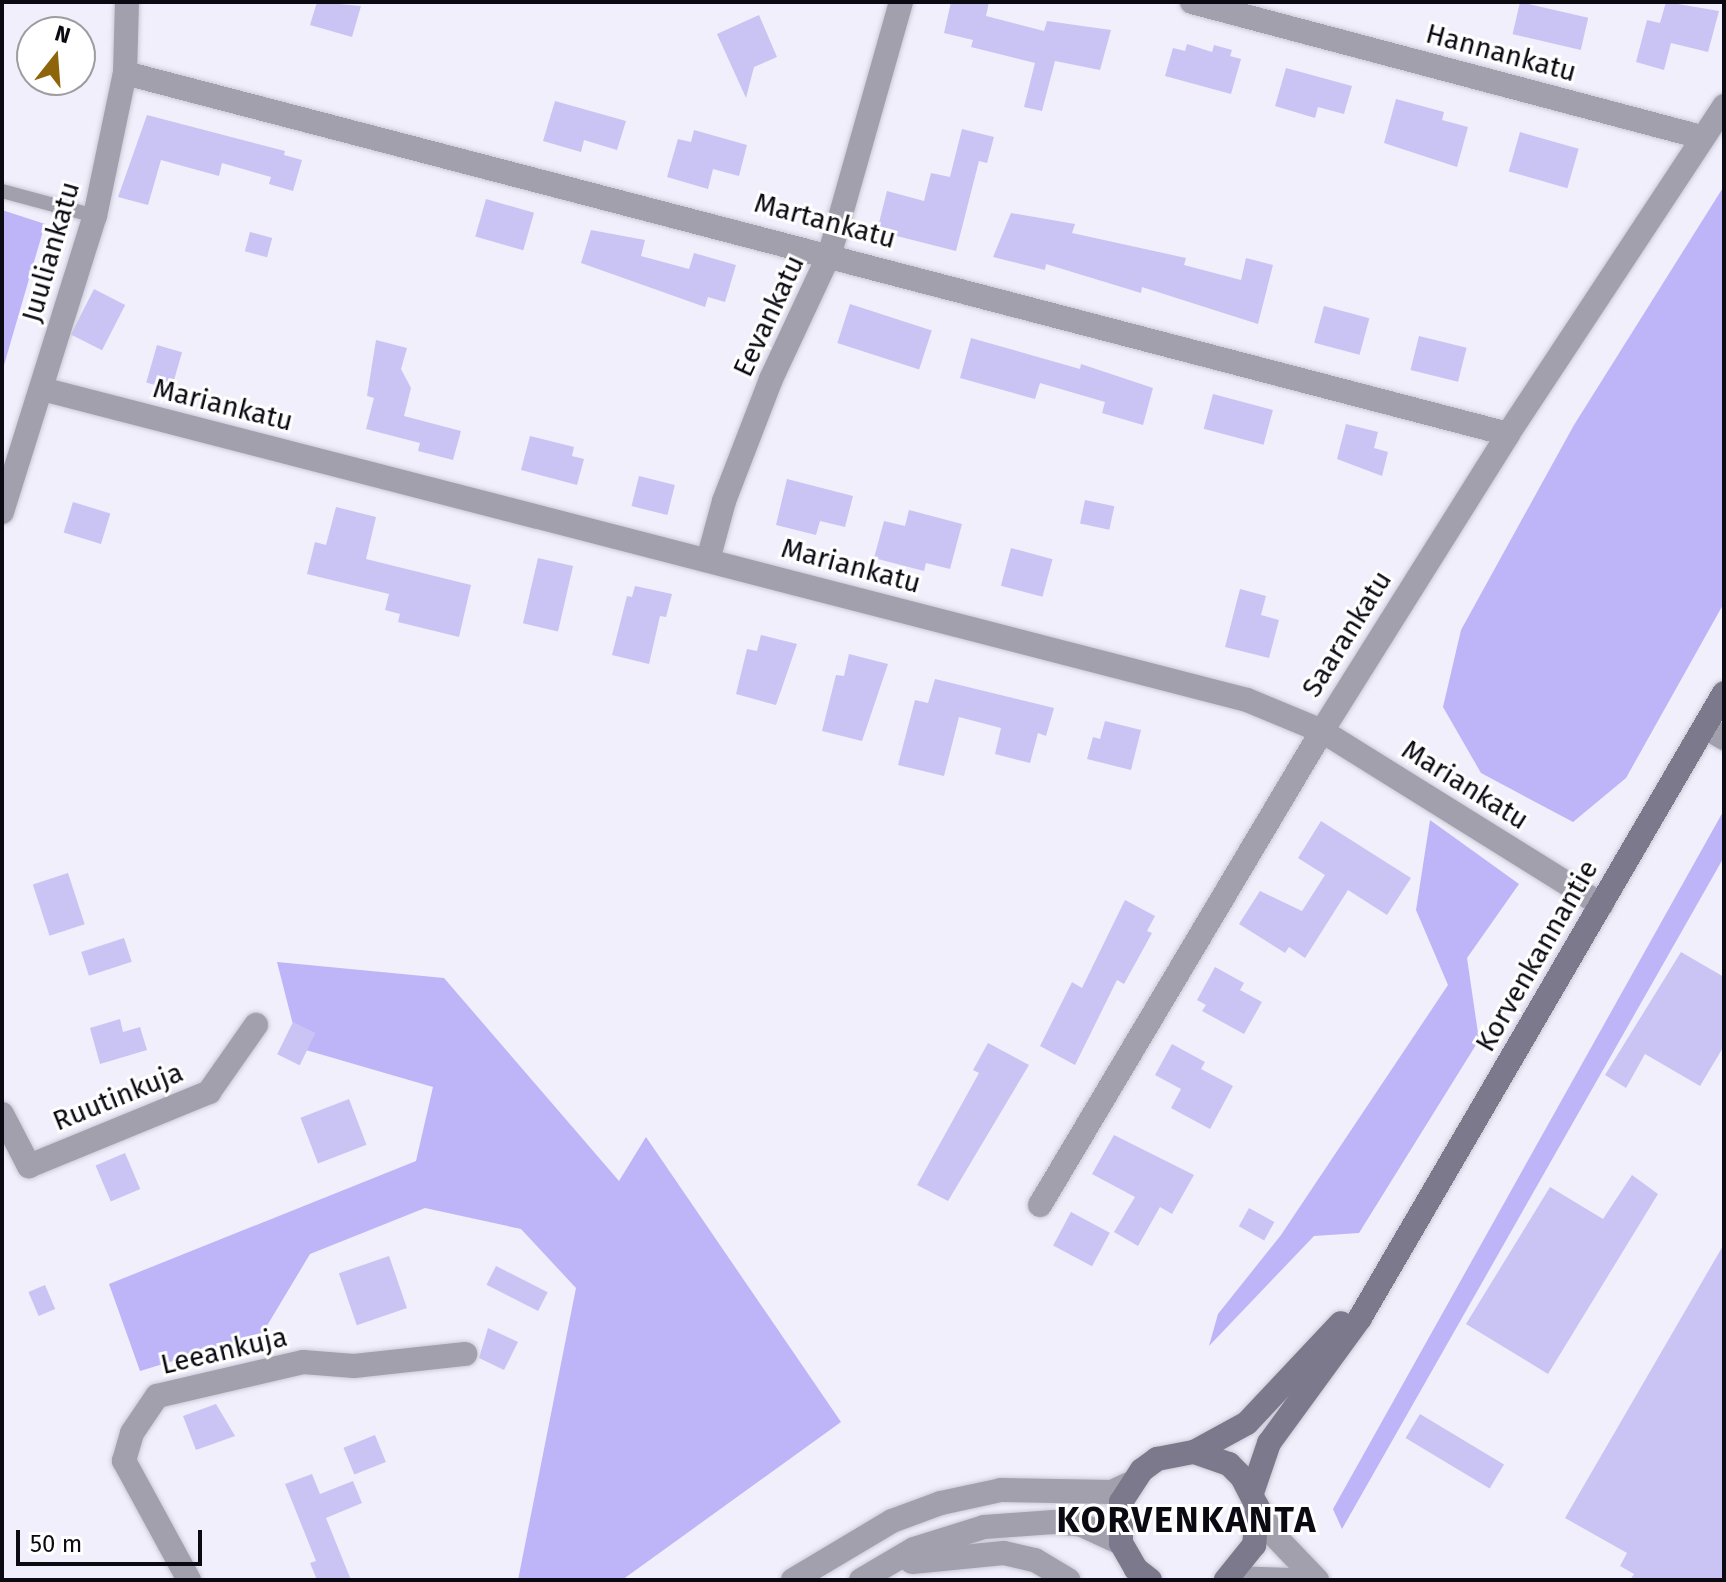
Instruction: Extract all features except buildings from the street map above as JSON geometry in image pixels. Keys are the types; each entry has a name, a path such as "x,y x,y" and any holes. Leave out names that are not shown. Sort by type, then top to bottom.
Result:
{"main road":[{"name":"Korvenkannantie","path":"1228,1579 1254,1545 1254,1499 1269,1443 1360,1318 1601,905 1714,733 1724,693"},
{"name":"Korvenkannantie","path":"1129,1484 1157,1459 1194,1452 1247,1423 1350,1312 1399,1248"},
{"path":"1194,1452 1229,1464 1254,1499"},
{"path":"1129,1484 1119,1513 1121,1543 1142,1576"}],"street":[{"name":"Juuliankatu","path":"2,512 95,216 125,73 127,2"},
{"name":"Eevankatu","path":"708,560 724,501 771,379 830,253 901,2"},
{"name":"Hannankatu","path":"1192,2 1701,137"},
{"name":"Martankatu","path":"125,73 830,253 1508,434"},
{"name":"Saarankatu","path":"1040,1205 1322,731 1508,434 1724,106"},
{"name":"Mariankatu","path":"42,389 1247,700 1322,731 1601,905"},
{"name":"Ruutinkuja","path":"2,1114 29,1166 209,1092 256,1025"},
{"name":"Leeankuja","path":"189,1580 124,1461 132,1433 157,1396 303,1362 354,1366 465,1354"},
{"path":"793,1580 892,1521 941,1503 1001,1490 1112,1492 1129,1484"},
{"path":"1254,1499 1273,1534 1317,1580"},
{"path":"866,1577 914,1549 998,1525 1082,1525 1121,1543"},
{"path":"866,1577 928,1558 1004,1553 1035,1560 1068,1580"},
{"path":"1228,1579 1290,1580"}],"lane":[{"path":"2,191 95,216"}],"shaded area":[{"path":"1724,186 1724,603 1626,778 1573,822 1481,773 1443,707 1461,630 1574,425"},
{"path":"2,210 45,224 2,372"},
{"path":"1724,810 1724,857 1342,1529 1333,1509"},
{"path":"1430,820 1519,884 1467,958 1479,1040 1359,1233 1314,1236 1209,1346 1218,1314 1281,1235 1448,985 1416,910"},
{"path":"277,962 444,978 619,1181 646,1137 841,1422 622,1580 518,1580 576,1288 521,1229 425,1208 310,1254 262,1334 140,1371 109,1284 416,1161 433,1087 299,1048"}],"district":[{"name":"KORVENKANTA","path":"1187,1521"}]}
